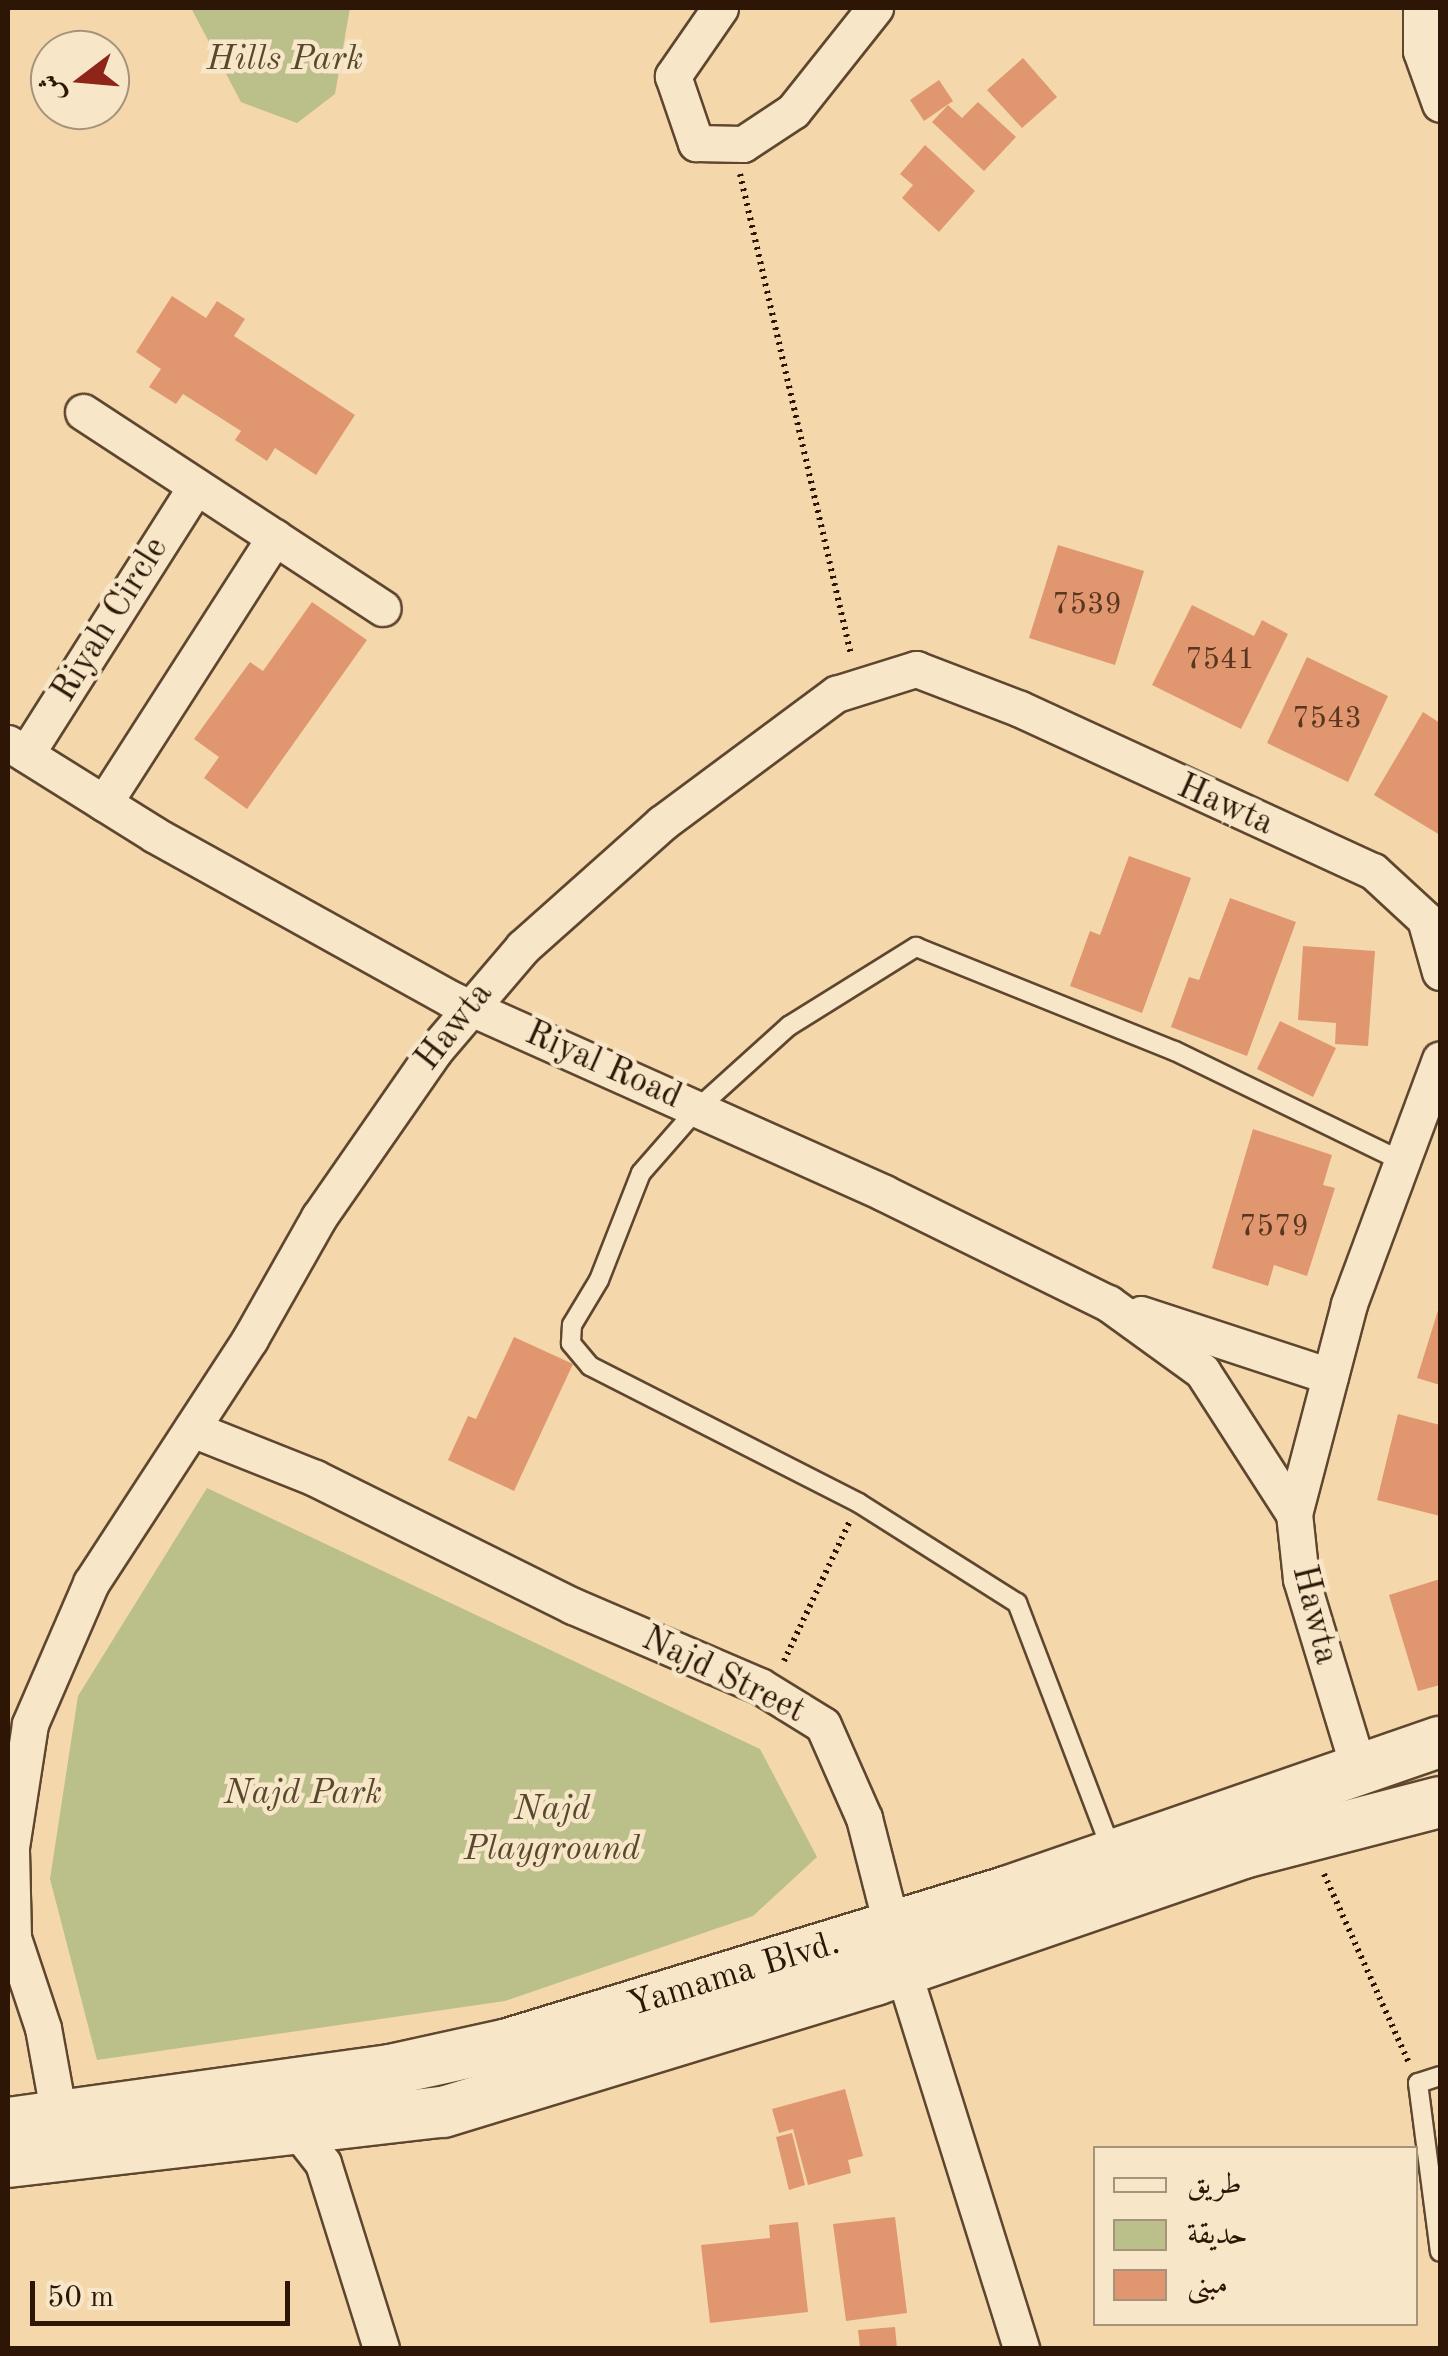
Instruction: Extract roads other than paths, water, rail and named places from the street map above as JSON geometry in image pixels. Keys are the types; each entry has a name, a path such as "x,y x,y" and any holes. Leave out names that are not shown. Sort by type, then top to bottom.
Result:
{"main road":[{"name":"Yamama Blvd.","path":"8,2162 443,2112 898,1949 1114,1855 1440,1742"},
{"name":"Yamama Blvd.","path":"8,2123 390,2070 898,1949 1440,1802"}],"street":[{"path":"720,8 673,76 696,143 732,144 793,111 875,8"},
{"path":"1422,8 1422,51 1440,104"},
{"path":"82,412 383,608"},
{"name":"Riyah Circle","path":"16,748 196,486"},
{"path":"104,803 276,537"},
{"name":"Hawta","path":"59,2116 43,2028 13,1938 11,1847 30,1724 92,1583 192,1429 319,1217 469,1007 523,946 662,823 769,738 858,687 916,669 1020,709 1374,872 1426,919 1440,972"},
{"name":"Riyal Road","path":"16,748 104,803 469,1007 697,1108 1108,1303 1330,1376"},
{"name":"Hawta","path":"1359,1770 1302,1578 1294,1514 1349,1304 1440,1059"},
{"name":"Riyal Road","path":"1108,1303 1202,1371 1294,1514"},
{"name":"Najd Street","path":"192,1429 314,1478 768,1694 823,1726 864,1818 898,1949 1021,2348"},
{"path":"298,2130 322,2163 381,2348"}],"lane":[{"path":"1114,1855 1018,1603 859,1503 590,1366 571,1343 572,1325 599,1280 641,1173 697,1108 789,1026 916,947 1175,1052 1404,1162"},
{"path":"1440,2076 1418,2083 1440,2252"}],"park label":[{"name":"Hills Park","path":"285,60"},
{"name":"Najd Park","path":"303,1794"},
{"name":"Najd Playground","path":"552,1830"}]}
